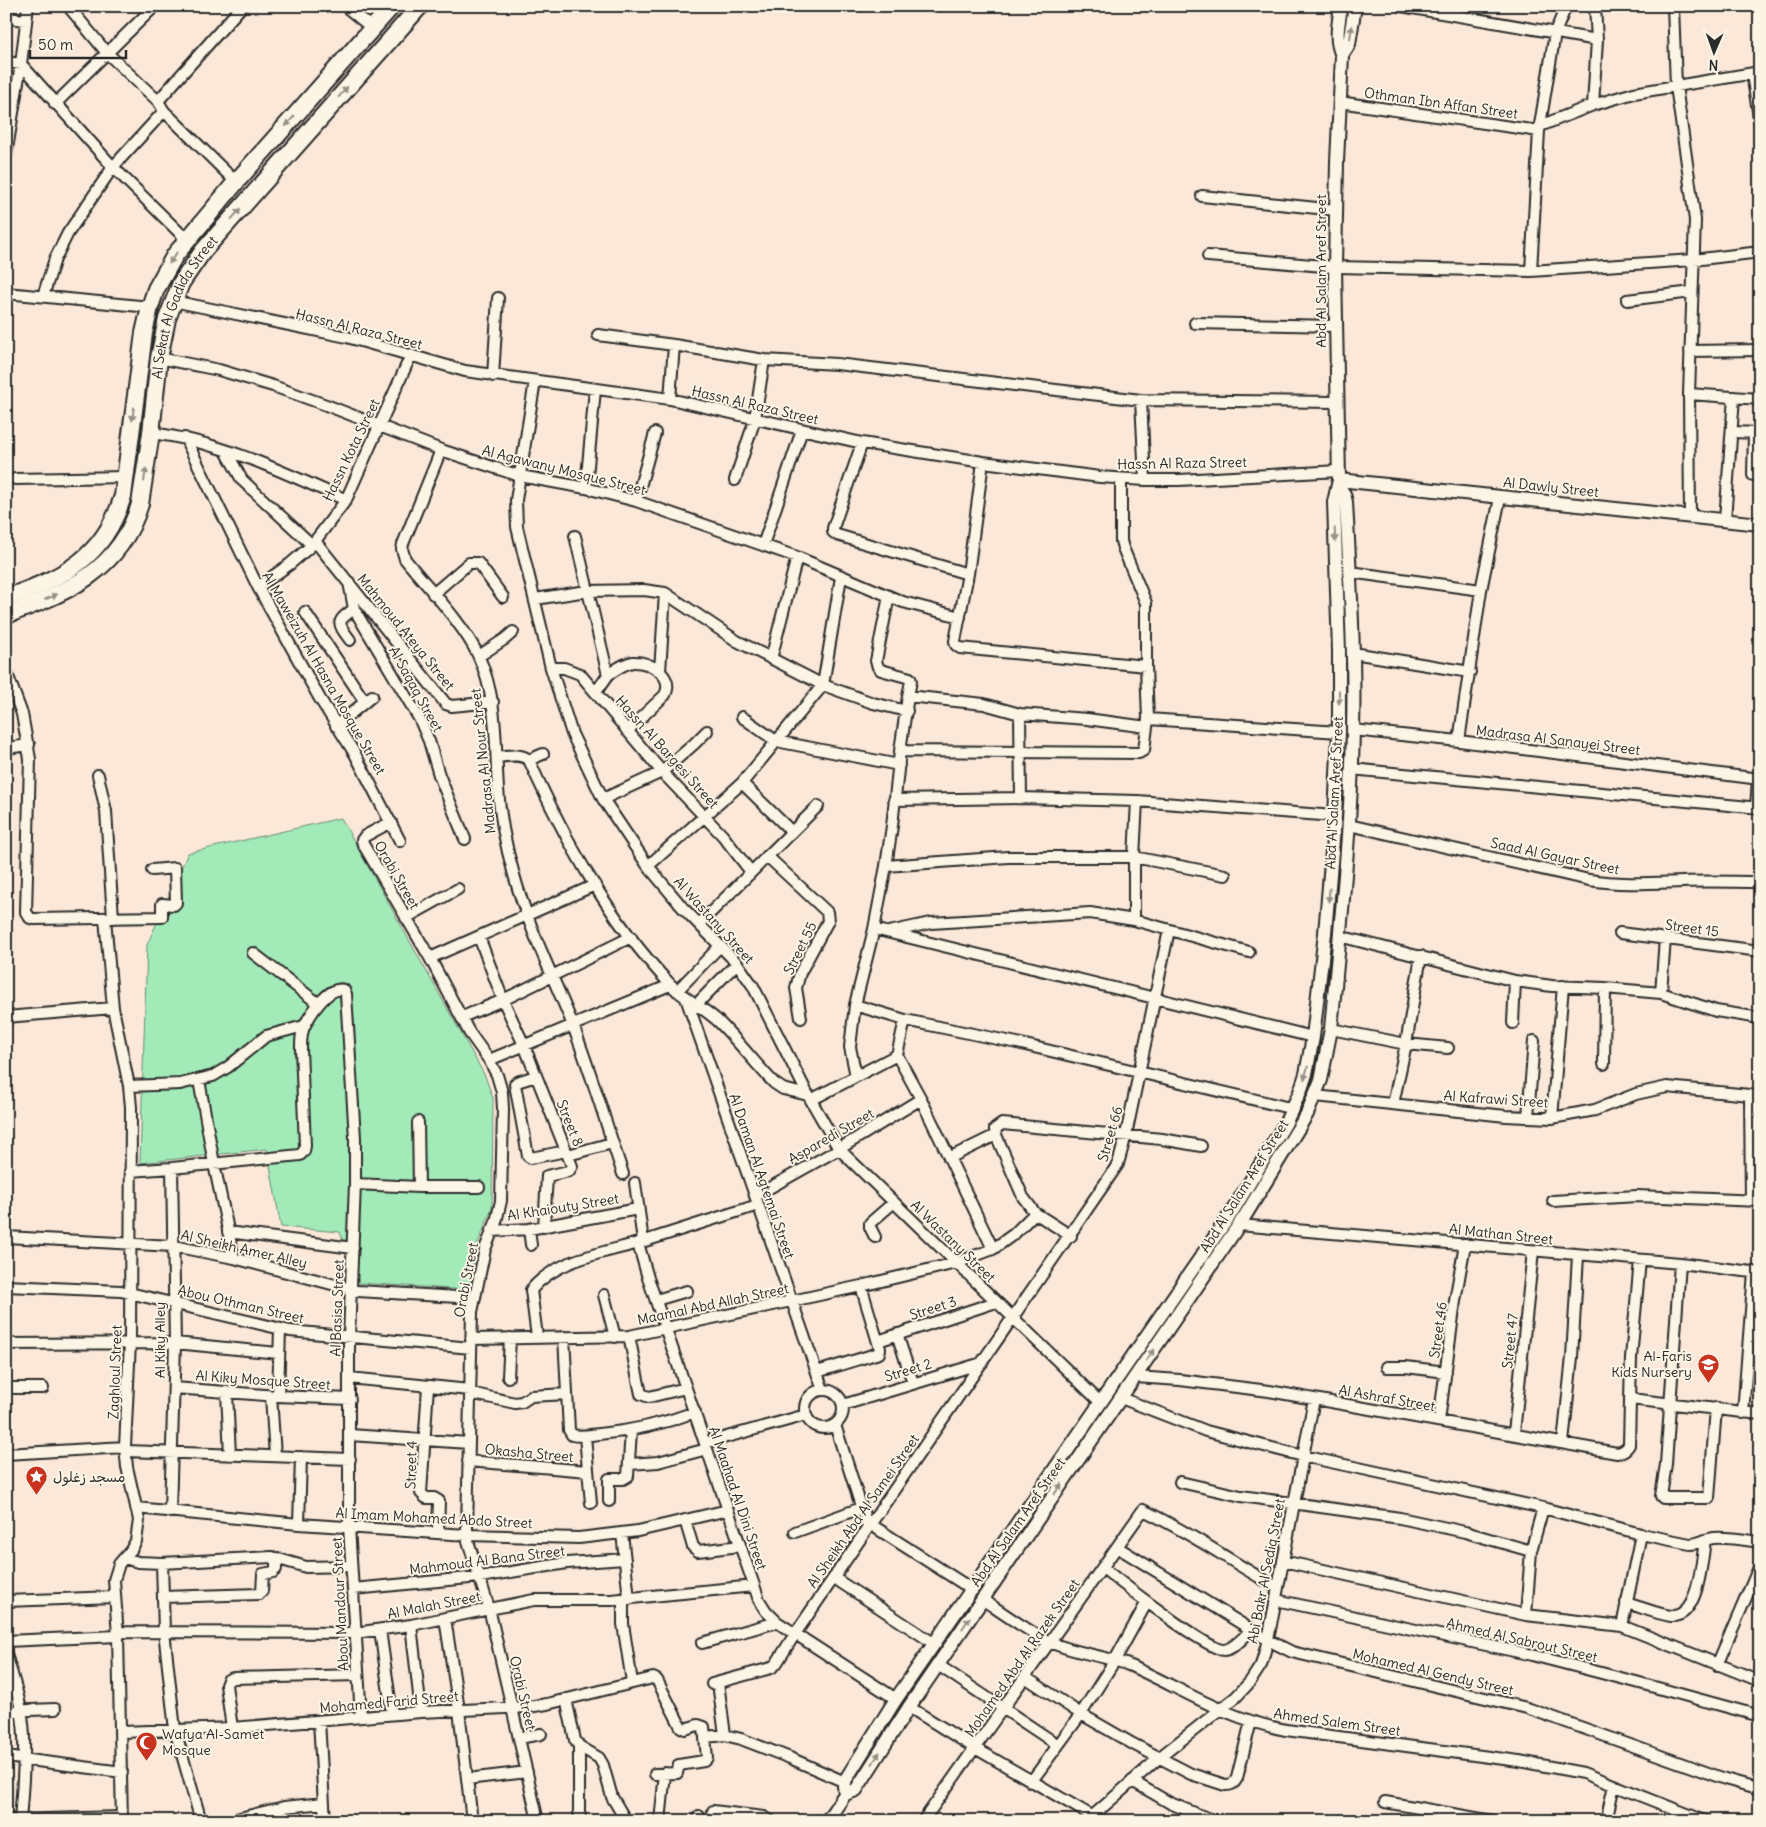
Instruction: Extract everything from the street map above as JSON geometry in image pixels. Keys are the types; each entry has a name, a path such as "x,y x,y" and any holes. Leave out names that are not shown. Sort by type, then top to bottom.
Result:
{"main road":[{"name":"Al Sekat Al Gadida Street","path":"6,598 66,571 96,547 108,532 118,514 124,496 138,371 150,307 165,271 187,240 236,182 392,6"},
{"name":"Al Sekat Al Gadida Street","path":"6,615 60,593 80,582 109,560 121,546 136,518 140,504 151,433 159,358 165,327 173,301 186,275 203,251 420,6"}],"street":[{"path":"6,155 21,64 28,6"},
{"path":"68,6 108,53 158,101 164,111 236,182"},
{"path":"55,104 155,6"},
{"path":"158,101 242,6"},
{"path":"345,6 372,28"},
{"name":"Abd Al Salam Aref Street","path":"827,1821 896,1699 1101,1403 1238,1218 1294,1109 1306,1074 1314,1038 1325,933 1335,816 1339,732 1339,651 1334,502 1339,479 1335,267 1342,55 1337,42 1341,6"},
{"name":"Abd Al Salam Aref Street","path":"1342,55 1349,44 1355,6"},
{"path":"1402,6 1597,40"},
{"path":"1531,271 1539,128 1555,33 1566,6"},
{"path":"1593,105 1597,40 1595,6"},
{"path":"1673,6 1676,86 1695,220 1689,394 1690,516"},
{"path":"6,18 26,20"},
{"path":"6,62 21,64 113,167 187,240"},
{"path":"1539,128 1593,105 1634,93 1756,73 1760,124"},
{"name":"Othman Ibn Affan Street","path":"1339,102 1539,128"},
{"path":"43,296 55,259 68,233 113,167 164,111"},
{"path":"1202,196 1336,210"},
{"path":"1208,256 1335,267 1531,271 1694,260 1760,252"},
{"path":"1626,300 1692,292"},
{"path":"6,293 150,307"},
{"path":"493,376 498,298"},
{"name":"Hassn Al Raza Street","path":"173,301 347,337 465,371 670,399 862,443 983,462 1121,479 1339,479"},
{"path":"1195,323 1336,326"},
{"path":"598,335 764,360 837,364 1141,400 1337,402"},
{"path":"670,399 674,345"},
{"path":"1690,351 1760,350"},
{"name":"Hassn Kota Street","path":"258,587 290,564 314,543 346,500 411,355"},
{"name":"Al Agawany Mosque Street","path":"159,358 219,370 273,386 380,425 441,450 520,476 586,488 636,501 797,558 889,596 960,617"},
{"path":"735,480 755,419 764,360"},
{"name":"Al Wastany Street","path":"535,381 516,500 517,527 551,668 572,734 604,799 648,866 668,891 736,963 753,986 831,1138 839,1149 1101,1403"},
{"path":"586,488 595,389"},
{"path":"1689,394 1760,399"},
{"path":"1725,520 1734,397"},
{"path":"1141,400 1145,480"},
{"path":"762,545 802,430"},
{"path":"1732,432 1757,433 1753,476"},
{"path":"151,433 185,438 226,451 292,475 346,500"},
{"path":"636,501 655,434"},
{"name":"Al Maweizuh Al Hasna Mosque Street","path":"185,438 258,587 320,699 355,754 400,841"},
{"path":"862,443 833,532 836,535 968,574"},
{"name":"Madrasa Al Nour Street","path":"441,450 402,549 405,560 466,634 479,656 487,678 493,702 498,790 504,833 514,875 527,916 572,1025 623,1174"},
{"name":"Mahmoud Ateya Street","path":"226,451 242,480 314,543 349,582 446,704 452,706 493,702"},
{"path":"983,462 968,574 955,641 956,645 960,648 1146,666"},
{"path":"16,479 126,476"},
{"path":"900,750 1139,753 1144,750 1148,723 1146,603 1123,548 1121,479"},
{"name":"Abd Al Salam Aref Street","path":"845,1788 856,1790 982,1599 1136,1377 1238,1218 1298,1131 1315,1096 1325,1063 1331,1029 1349,825 1354,730 1353,653 1346,498 1339,479"},
{"name":"Al Dawly Street","path":"1339,479 1500,498 1760,524"},
{"path":"1459,741 1481,590 1500,498"},
{"path":"575,536 608,675"},
{"path":"772,658 797,558"},
{"path":"433,594 470,563 474,562 478,563 503,597"},
{"path":"1350,572 1481,590"},
{"path":"648,866 742,783 823,685 841,577"},
{"name":"Al Saqaq Street","path":"349,582 354,609 423,727 433,750 439,775 465,839"},
{"path":"535,599 587,591 644,590 665,593 738,641 823,685 873,703 907,711"},
{"path":"660,671 665,593"},
{"path":"856,1076 850,1048 854,1005 874,930 886,866 900,750 911,681 910,678 881,670 876,661 889,596"},
{"path":"350,640 339,626 339,622 354,609"},
{"path":"305,612 368,699 336,726"},
{"path":"479,656 513,632"},
{"path":"1353,653 1470,672"},
{"path":"596,692 608,675 631,662 650,665 660,671 667,682 665,695 627,731"},
{"name":"Hassn Al Bargesi Street","path":"551,668 564,668 580,674 662,772 705,816 751,872"},
{"path":"6,671 11,697 22,714 29,745 31,773 26,912 30,918 160,917 162,915 162,904 175,904 175,868 152,870"},
{"path":"908,696 984,704 1020,714 1148,723 1339,732"},
{"path":"1020,714 1021,798"},
{"path":"742,717 776,741 899,765"},
{"name":"Madrasa Al Sanayei Street","path":"1354,730 1459,741 1759,779"},
{"path":"604,799 662,772 707,731"},
{"path":"6,748 29,745"},
{"path":"529,760 543,754"},
{"path":"497,757 525,756 529,760 553,811 595,885 632,937 693,1008 717,1021 774,1083 784,1089 810,1098 898,1055"},
{"path":"1351,769 1758,808 1759,779"},
{"name":"Zaghloul Street","path":"98,775 106,811 114,1008 129,1086 131,1128 131,1293 126,1449 127,1467 139,1520 139,1530 131,1550 115,1572 114,1580 118,1634 122,1819"},
{"path":"742,783 792,832"},
{"path":"894,800 1021,798 1137,801 1335,816"},
{"path":"1134,920 1134,856 1137,801"},
{"path":"698,924 818,806"},
{"name":"Orabi Street","path":"391,822 365,836 362,842 430,958 478,1046 489,1060 497,1075 502,1092 501,1201 496,1222 484,1249 472,1312 467,1535 489,1608 538,1821"},
{"name":"Saad Al Gayar Street","path":"1349,825 1589,880 1610,883 1760,882"},
{"name":"Street 55","path":"767,856 829,916 800,973 796,988 800,1018"},
{"path":"886,866 1008,857 1134,856 1225,875"},
{"path":"430,958 595,885"},
{"path":"406,918 458,889"},
{"path":"885,933 931,923 1090,913 1134,920 1249,952"},
{"path":"874,930 1314,1038"},
{"name":"Street 66","path":"1013,1318 1071,1236 1118,1164 1126,1135 1169,930"},
{"name":"Street 15","path":"1620,933 1760,951"},
{"path":"1339,936 1515,980 1563,986 1661,993 1716,1011 1760,1018"},
{"name":"Street 8","path":"479,937 503,1000 524,1045 567,1153 571,1169 550,1175 546,1179 544,1227"},
{"path":"462,1017 552,977 632,937"},
{"path":"1661,993 1665,938"},
{"path":"489,1060 572,1025 674,988 720,946"},
{"path":"130,1170 172,1168 293,1156 300,1155 304,1151 301,1038 304,1026 319,1004 253,954"},
{"path":"1393,1104 1406,1044 1421,956"},
{"path":"693,1008 736,963"},
{"path":"1513,1023 1515,980"},
{"path":"1552,1118 1563,986"},
{"path":"1604,1064 1605,988"},
{"name":"Al Basisa Street","path":"319,1004 334,989 344,990 346,994 355,1138 349,1337 350,1399"},
{"path":"854,1005 905,1020 1017,1043 1294,1109"},
{"path":"6,1017 114,1008"},
{"name":"Al Daman Al Agtemai Street","path":"693,1008 756,1200 823,1390"},
{"path":"905,1020 898,1055 993,1249"},
{"path":"129,1086 180,1084 213,1076 228,1067 266,1036 304,1026"},
{"path":"1331,1029 1406,1044 1448,1048"},
{"path":"1528,1117 1534,1041"},
{"path":"536,1076 516,1082 515,1084 528,1156 531,1158 567,1153 612,1143"},
{"path":"199,1080 234,1258"},
{"name":"Al Kafrawi Street","path":"1315,1096 1552,1118 1595,1110 1636,1094 1668,1087 1755,1095"},
{"path":"1553,1201 1637,1196 1755,1200 1755,1095"},
{"name":"Asparedi Street","path":"537,1337 530,1295 531,1290 553,1271 572,1262 641,1242 756,1200 921,1100"},
{"path":"418,1122 419,1187"},
{"path":"1071,1236 1035,1213 1023,1198 996,1135 995,1129 1002,1124 1162,1139 1200,1146"},
{"path":"950,1158 996,1135"},
{"name":"Al Kiky Alley","path":"170,1512 175,1343 172,1168"},
{"path":"355,1184 479,1187"},
{"name":"Al Maahad Al Dini Street","path":"635,1184 641,1242 656,1300 754,1586 766,1611 777,1622 896,1699"},
{"path":"875,1237 870,1224 893,1203"},
{"name":"Al Khaiouty Street","path":"491,1231 544,1227 638,1209"},
{"name":"Maamal Abd Allah Street","path":"471,1344 510,1338 630,1336 862,1286 956,1263 993,1249 1014,1234 1035,1213"},
{"name":"Al Mathan Street","path":"1238,1218 1578,1256 1680,1263 1757,1272"},
{"path":"529,1229 531,1246"},
{"path":"228,1232 353,1248"},
{"name":"Al Sheikh Amer Alley","path":"6,1237 173,1246 234,1258 351,1289 474,1298"},
{"name":"Street 46","path":"1439,1420 1465,1244"},
{"name":"Street 47","path":"1514,1434 1534,1251"},
{"path":"1563,1443 1572,1357 1578,1256"},
{"path":"1640,1260 1631,1358 1630,1399 1760,1414"},
{"path":"1680,1263 1671,1404 1666,1464 1661,1496 1664,1498 1709,1498 1716,1408"},
{"path":"1743,1413 1757,1272"},
{"name":"Abou Othman Street","path":"6,1286 111,1290 131,1293 280,1329 349,1337 471,1344"},
{"path":"817,1372 879,1353 878,1341 862,1286"},
{"path":"656,1300 687,1291"},
{"path":"604,1295 616,1337"},
{"name":"Street 3","path":"878,1341 996,1302"},
{"name":"Al Sheikh Abd Al Samei Street","path":"725,1735 715,1684 771,1668 776,1664 1013,1318"},
{"path":"275,1456 274,1396 280,1329"},
{"path":"897,1334 913,1383"},
{"path":"630,1336 641,1394 643,1396 649,1397 686,1388"},
{"path":"564,1337 570,1433 575,1436 632,1431 695,1412"},
{"path":"508,1377 510,1338"},
{"path":"6,1344 175,1343 278,1353"},
{"name":"Street 2","path":"843,1405 982,1363"},
{"path":"1387,1367 1406,1367 1446,1372"},
{"name":"Al Ashraf Street","path":"1136,1377 1225,1385 1314,1399 1617,1453 1627,1449 1629,1444 1630,1399"},
{"path":"349,1378 470,1391 515,1403 534,1396 568,1394"},
{"name":"Street 4","path":"428,1386 421,1493 422,1496 434,1498 439,1502 438,1533"},
{"path":"6,1388 43,1388"},
{"name":"Al Kiky Mosque Street","path":"174,1388 274,1396 350,1399"},
{"path":"823,1390 838,1396 843,1405 842,1416 835,1425 829,1428 818,1427 808,1420 806,1415 807,1400 814,1393 823,1390"},
{"path":"227,1393 230,1455"},
{"path":"1121,1398 1206,1431 1303,1456 1542,1508 1641,1534 1690,1544 1720,1538 1760,1542"},
{"name":"Abou Mandour Street","path":"350,1399 350,1527 361,1717"},
{"name":"Abi Bakr Al Sediq Street","path":"1089,1818 1160,1757 1236,1697 1250,1682 1261,1665 1284,1561 1314,1399"},
{"path":"630,1464 658,1462 806,1415"},
{"path":"835,1425 861,1508 869,1526 973,1590"},
{"path":"609,1501 608,1480 611,1478 626,1478 628,1476 632,1431"},
{"path":"350,1435 469,1443"},
{"path":"585,1436 591,1503"},
{"path":"6,1454 126,1449 173,1453 350,1459"},
{"path":"299,1524 301,1457"},
{"name":"Okasha Street","path":"468,1461 588,1472"},
{"path":"1180,1482 1241,1496 1400,1518 1465,1532 1531,1551"},
{"name":"Al Imam Mohamed Abdo Street","path":"136,1508 299,1524 467,1535 579,1538 622,1533 728,1510"},
{"path":"795,1532 861,1508"},
{"path":"1526,1615 1531,1551 1542,1508"},
{"name":"Mohamed Abd Al Razek Street","path":"923,1821 1144,1510 1169,1522 1240,1567 1278,1588"},
{"path":"686,1520 693,1547 698,1551 740,1546"},
{"path":"622,1533 626,1599 623,1624 632,1682"},
{"path":"1622,1626 1641,1534"},
{"path":"1626,1603 1673,1616 1680,1614 1687,1608 1696,1591 1705,1540"},
{"name":"Mohamed Al Gendy Street","path":"1117,1547 1251,1630 1292,1652 1527,1708 1725,1779 1760,1789"},
{"path":"124,1558 138,1562 162,1563 272,1556 312,1568 352,1566"},
{"path":"163,1597 259,1594 262,1591 263,1574 273,1572 276,1569 276,1558"},
{"name":"Mahmoud Al Bana Street","path":"353,1589 480,1577 566,1563 625,1559"},
{"path":"1284,1561 1526,1615 1622,1626 1760,1682"},
{"path":"162,1563 164,1631 176,1730 201,1821"},
{"path":"1717,1665 1760,1565"},
{"path":"1103,1568 1147,1602 1216,1649 1231,1649 1251,1630"},
{"path":"834,1578 935,1644"},
{"name":"Al Malah Street","path":"6,1641 164,1631 355,1633 411,1625 534,1600 597,1601 754,1586"},
{"path":"6,1601 115,1597"},
{"name":"Ahmed Salem Street","path":"982,1599 1050,1642 1074,1651 1115,1660 1220,1710 1251,1721 1286,1730 1583,1773 1705,1821"},
{"name":"Ahmed Al Sabrout Street","path":"1276,1600 1528,1654 1760,1716"},
{"path":"1032,1782 1081,1714 1115,1660 1147,1602"},
{"path":"445,1618 459,1710 472,1821"},
{"path":"702,1643 777,1622"},
{"path":"411,1625 421,1712"},
{"path":"380,1630 392,1714"},
{"path":"6,1654 21,1711 24,1760 20,1821"},
{"path":"938,1665 1058,1745"},
{"path":"232,1728 226,1685 228,1680 232,1678 358,1675"},
{"path":"1025,1677 1081,1714 1133,1744 1207,1781 1230,1785 1237,1778 1251,1721"},
{"name":"Mohamed Farid Street","path":"121,1732 232,1728 392,1714 512,1708 547,1704 653,1678 657,1680 681,1727 686,1729 701,1725 704,1727 705,1737"},
{"path":"566,1699 575,1740 580,1746 599,1758 612,1797 626,1821"},
{"path":"909,1707 1089,1818"},
{"path":"6,1712 55,1710"},
{"path":"319,1721 325,1821"},
{"path":"519,1738 541,1734"},
{"path":"660,1821 660,1774 677,1773 680,1765 706,1760 705,1737 725,1735 741,1739 790,1758 845,1788"},
{"path":"580,1746 579,1812 581,1821"},
{"path":"6,1757 122,1772"},
{"path":"467,1779 527,1772"},
{"path":"1132,1781 1170,1803 1186,1816 1214,1821"},
{"path":"1606,1821 1614,1785"},
{"path":"228,1821 284,1807 324,1802"},
{"path":"1385,1802 1493,1821"},
{"path":"713,1811 764,1818 771,1821"},
{"path":"6,1820 122,1819"}],"green space":[{"path":"341,818 485,1076 493,1098 492,1209 476,1248 469,1290 359,1283 340,1232 281,1227 267,1149 140,1163 147,945 188,853"}],"place":[{"name":"Al-Faris Kids Nursery","path":"1708,1383"},
{"name":"مسجد زغلول","path":"37,1496"},
{"name":"Wafya Al-Samet Mosque","path":"146,1761"}]}
